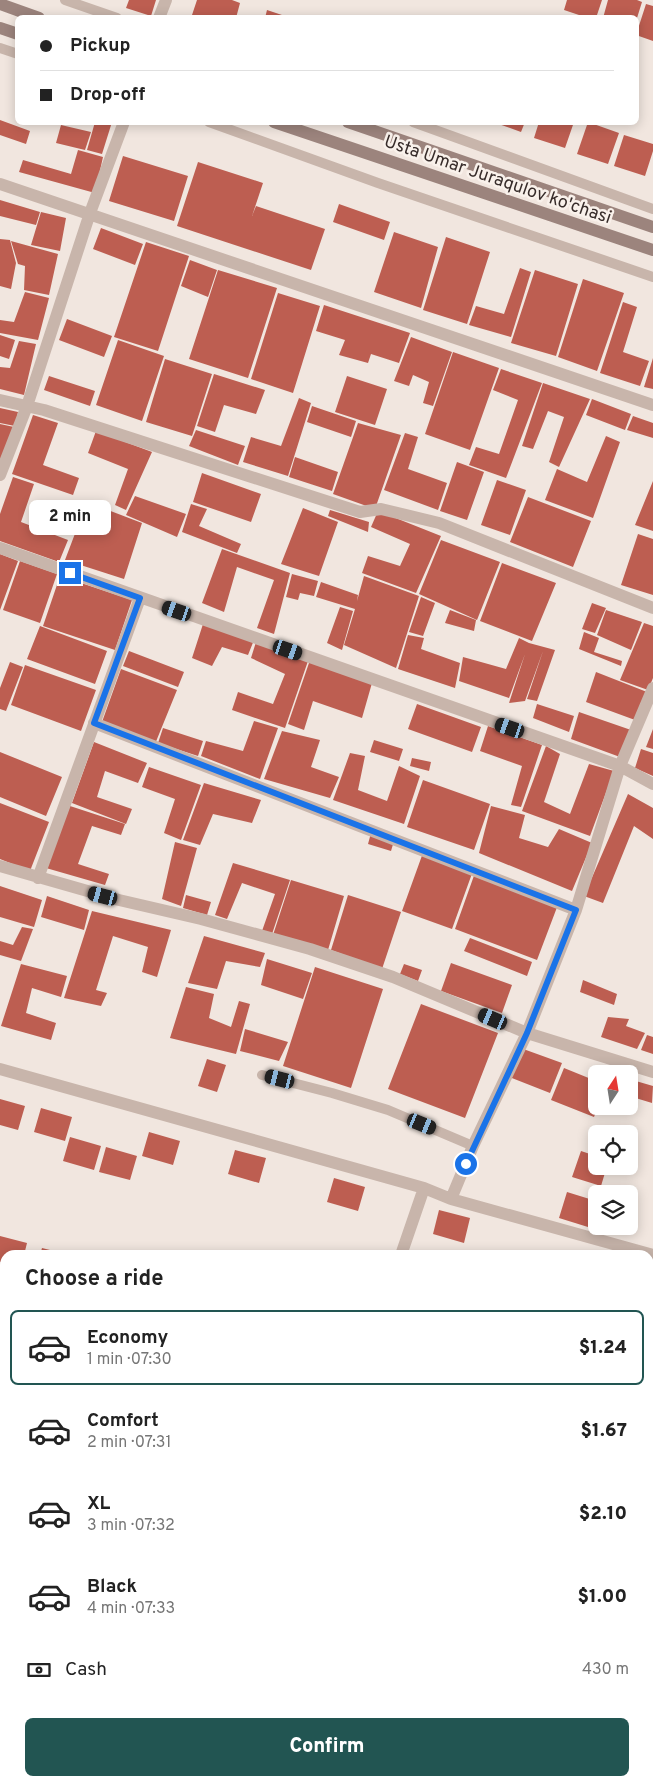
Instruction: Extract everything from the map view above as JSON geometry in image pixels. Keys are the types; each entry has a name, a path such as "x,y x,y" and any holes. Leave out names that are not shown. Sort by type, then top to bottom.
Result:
{"main road":[{"path":"0,4 31,15"},
{"path":"0,28 15,33"},
{"name":"Usta Umar Juraqulov ko'chasi","path":"283,125 653,250"},
{"name":"Usta Umar Juraqulov ko'chasi","path":"357,125 653,227"}],"street":[{"path":"160,15 166,0"},
{"path":"0,475 27,406 90,214 123,125"},
{"path":"0,184 653,405"},
{"path":"0,400 44,410 360,512 381,509 439,523 653,608"},
{"path":"0,548 620,766 653,784"},
{"path":"38,878 140,598"},
{"path":"451,1199 473,1146 527,1033 576,910 620,766 653,688"},
{"path":"94,723 576,910"},
{"path":"0,866 119,900 201,919 310,949 393,977 527,1033 653,1072"},
{"path":"0,1069 424,1188 451,1199 635,1250"},
{"path":"403,1250 424,1188"}],"lane":[{"path":"65,0 108,15"},
{"path":"0,48 15,53"},
{"path":"217,125 378,183 653,277"},
{"path":"421,125 653,208"},
{"path":"262,1075 332,1092 388,1110 473,1146"}],"building":[{"path":"129,0 156,0 151,15 126,8"},
{"path":"197,0 232,0 240,3 237,15 192,15"},
{"path":"567,0 602,0 597,15 579,15 564,10"},
{"path":"608,0 637,0 642,2 638,15 604,15"},
{"path":"646,4 653,6 653,41 639,36 639,26"},
{"path":"267,10 282,15 266,15"},
{"path":"0,120 30,131 26,144 0,135"},
{"path":"61,125 91,132 85,150 56,143"},
{"path":"94,125 111,125 102,154 87,150"},
{"path":"501,125 524,125 521,132"},
{"path":"538,125 573,125 565,148 534,138"},
{"path":"587,125 596,125 619,133 608,164 577,154"},
{"path":"624,135 653,144 653,151 645,176 614,166"},
{"path":"78,150 103,157 95,193 19,172 23,160 71,174"},
{"path":"123,156 188,176 174,221 109,201"},
{"path":"198,162 263,183 252,216 256,206 325,229 311,270 177,226"},
{"path":"0,200 40,212 36,225 0,216"},
{"path":"339,204 390,222 384,240 333,222"},
{"path":"41,212 66,218 60,251 31,245"},
{"path":"101,228 143,244 135,265 93,249"},
{"path":"394,232 438,247 421,308 374,292"},
{"path":"446,237 490,252 467,324 423,310"},
{"path":"0,239 10,240 16,263 11,289 0,286"},
{"path":"11,241 58,254 49,295 24,290 25,266 18,264"},
{"path":"146,242 189,256 158,351 114,337"},
{"path":"190,260 217,270 208,297 181,286"},
{"path":"520,268 531,272 511,337 469,325 476,306 504,314"},
{"path":"218,270 277,288 248,378 189,359"},
{"path":"535,270 578,284 556,356 511,343"},
{"path":"583,279 624,293 597,371 558,357"},
{"path":"25,292 49,298 38,340 0,333 0,320 14,322"},
{"path":"278,293 320,306 293,393 251,379"},
{"path":"623,302 637,307 623,352 649,361 640,386 600,373"},
{"path":"324,305 410,333 399,363 371,354 368,363 339,355 345,340 316,331"},
{"path":"67,319 112,336 104,357 59,340"},
{"path":"0,335 15,340 9,359 0,356"},
{"path":"411,337 452,352 433,406 423,403 429,382 413,375 409,386 394,381"},
{"path":"118,340 164,356 142,421 96,405"},
{"path":"19,341 36,344 24,395 0,389 0,367 10,368"},
{"path":"453,352 499,368 470,450 425,434"},
{"path":"653,358 653,389 644,387"},
{"path":"165,359 212,374 192,436 146,422"},
{"path":"501,369 542,383 506,478 469,465 476,447 499,454 518,400 493,390"},
{"path":"214,374 265,390 256,414 224,405 215,432 197,426"},
{"path":"49,376 95,391 90,406 44,390"},
{"path":"347,376 387,389 375,425 335,412"},
{"path":"543,383 590,399 559,467 549,462 564,417 548,411 533,449 522,446"},
{"path":"299,398 311,403 288,476 243,462 251,437 281,446"},
{"path":"592,399 631,414 625,430 586,415"},
{"path":"312,406 356,421 351,437 307,422"},
{"path":"0,408 18,412 15,426 0,423"},
{"path":"33,415 58,423 43,465 79,478 73,495 12,474"},
{"path":"633,416 653,423 653,438 627,430"},
{"path":"358,423 401,435 375,509 333,494"},
{"path":"0,424 14,427 0,473"},
{"path":"196,430 245,446 238,465 189,446"},
{"path":"96,431 152,452 126,510 115,505 128,469 88,453"},
{"path":"405,433 418,437 408,469 447,483 438,510 384,490"},
{"path":"606,436 620,442 593,518 545,500 557,469 587,482"},
{"path":"295,457 338,472 332,491 289,477"},
{"path":"457,462 484,472 467,520 440,511"},
{"path":"202,473 261,494 251,522 193,502"},
{"path":"13,477 34,484 21,522 68,540 59,562 0,541 0,514"},
{"path":"497,480 526,490 510,535 481,525"},
{"path":"653,481 653,531 635,525"},
{"path":"135,496 186,514 177,537 126,515"},
{"path":"528,497 591,521 573,567 510,542"},
{"path":"87,502 142,523 124,579 65,560"},
{"path":"191,504 207,509 199,526 241,544 237,553 182,532"},
{"path":"303,508 338,522 319,576 281,564"},
{"path":"330,510 369,522 368,532 328,516"},
{"path":"378,511 441,536 416,593 362,573 368,556 400,566 410,544 371,527"},
{"path":"638,534 653,539 653,595 621,585"},
{"path":"441,540 500,562 477,620 419,594"},
{"path":"222,549 290,573 274,634 257,628 274,580 237,567 224,612 202,603"},
{"path":"0,554 18,561 0,610"},
{"path":"20,561 57,574 40,623 3,610"},
{"path":"502,563 556,583 532,641 480,621"},
{"path":"292,574 318,581 314,596 300,593 298,600 286,597"},
{"path":"60,576 132,600 115,650 43,626"},
{"path":"364,576 419,596 396,668 344,645 355,609 316,597 321,582 358,595 357,601"},
{"path":"421,597 435,603 423,636 409,632"},
{"path":"592,603 606,608 595,633 582,629"},
{"path":"340,607 353,611 342,650 327,643"},
{"path":"450,610 476,620 474,631 445,623"},
{"path":"606,610 642,622 631,650 597,635"},
{"path":"644,623 653,626 653,678 648,690 620,680"},
{"path":"203,624 254,640 248,655 222,647 212,666 192,658"},
{"path":"40,626 107,651 95,684 27,659"},
{"path":"584,632 599,638 594,652 622,661 621,666 579,649"},
{"path":"408,635 424,638 421,649 460,663 455,688 398,669"},
{"path":"519,638 529,643 555,650 537,701 527,699 543,651 525,701 509,703 525,654 509,698 459,681 463,657 506,669"},
{"path":"256,642 308,661 285,728 232,710 238,692 273,704 285,674 251,658"},
{"path":"129,651 184,672 178,687 123,666"},
{"path":"310,660 372,683 362,718 313,701 304,730 288,724"},
{"path":"10,662 23,667 6,711 0,709 0,688"},
{"path":"25,665 96,690 81,731 11,705"},
{"path":"121,669 177,690 155,744 102,722"},
{"path":"596,672 647,692 635,720 586,702"},
{"path":"417,704 481,727 472,752 408,729"},
{"path":"537,704 574,716 569,732 533,718"},
{"path":"579,712 631,730 620,757 571,739"},
{"path":"254,721 278,728 260,779 201,756 206,741 243,751"},
{"path":"488,726 542,745 521,807 511,805 522,766 480,751"},
{"path":"163,728 203,741 198,756 158,743"},
{"path":"653,729 653,749 646,747"},
{"path":"282,731 320,740 311,767 339,777 330,798 264,779"},
{"path":"374,740 403,749 399,761 370,752"},
{"path":"94,742 147,763 138,783 105,771 97,797 132,809 126,824 72,803"},
{"path":"546,746 560,754 544,802 570,814 589,764 614,771 590,836 522,811"},
{"path":"641,749 653,753 653,776 635,768"},
{"path":"0,752 62,777 46,816 0,797"},
{"path":"350,753 365,756 358,790 387,801 399,766 420,776 404,824 333,800"},
{"path":"412,758 431,762 429,771 410,766"},
{"path":"149,767 201,785 181,840 164,833 175,799 142,787"},
{"path":"423,780 490,804 474,850 407,827"},
{"path":"204,783 261,800 252,823 213,814 200,845 183,840"},
{"path":"628,794 653,808 653,839 634,826 603,903 584,896"},
{"path":"0,803 49,822 30,871 0,859"},
{"path":"70,806 125,824 121,835 92,826 78,864 109,874 105,885 46,868"},
{"path":"491,806 525,815 519,838 548,847 559,829 592,843 572,891 479,853"},
{"path":"371,833 394,841 391,851 368,844"},
{"path":"175,842 197,848 181,906 162,899"},
{"path":"424,850 474,868 452,929 402,911"},
{"path":"233,863 290,880 272,934 262,931 275,894 242,883 227,919 215,915"},
{"path":"476,870 559,902 537,960 455,929"},
{"path":"291,880 344,896 328,950 273,935"},
{"path":"0,886 42,900 34,927 0,917"},
{"path":"186,895 211,902 207,915 183,908"},
{"path":"348,895 401,912 382,969 331,950"},
{"path":"47,896 89,910 84,930 41,917"},
{"path":"92,911 171,930 157,977 142,972 148,947 113,936 96,990 107,993 101,1006 64,998"},
{"path":"22,927 33,929 21,961 0,955 0,941 13,945"},
{"path":"204,936 265,953 260,967 226,961 217,989 188,983"},
{"path":"470,938 532,962 527,976 464,951"},
{"path":"267,959 312,973 303,999 261,985"},
{"path":"451,963 512,985 502,1013 441,991"},
{"path":"21,964 67,976 61,997 32,988 26,1013 56,1023 51,1040 1,1026"},
{"path":"404,964 422,970 418,981 400,974"},
{"path":"315,967 383,989 351,1088 283,1066"},
{"path":"583,980 617,994 614,1005 580,992"},
{"path":"186,987 214,994 209,1018 231,1027 239,1001 250,1004 236,1054 170,1038"},
{"path":"421,1004 498,1033 465,1118 388,1089"},
{"path":"608,1017 629,1019 626,1026 645,1033 637,1049 601,1037"},
{"path":"245,1029 288,1042 279,1061 240,1051"},
{"path":"647,1035 653,1037 653,1054 641,1050"},
{"path":"515,1046 562,1063 550,1093 504,1075"},
{"path":"207,1059 226,1065 217,1092 198,1086"},
{"path":"564,1068 588,1078 588,1115 551,1100"},
{"path":"638,1082 653,1086 652,1103 638,1099"},
{"path":"0,1099 25,1106 18,1130 0,1125"},
{"path":"41,1108 72,1117 65,1141 34,1132"},
{"path":"149,1132 180,1141 173,1165 142,1156"},
{"path":"70,1137 101,1146 94,1170 63,1161"},
{"path":"106,1147 137,1156 130,1180 99,1172"},
{"path":"235,1150 266,1158 259,1183 228,1174"},
{"path":"581,1151 588,1153 588,1175 604,1175 601,1185 572,1177"},
{"path":"334,1178 365,1187 358,1211 327,1202"},
{"path":"567,1192 588,1199 588,1227 559,1218"},
{"path":"439,1210 470,1218 464,1243 433,1234"},
{"path":"0,1236 27,1243 25,1250 0,1250"}],"route":[{"path":"70,573 140,598 94,723 576,910 527,1033 466,1164"}]}
